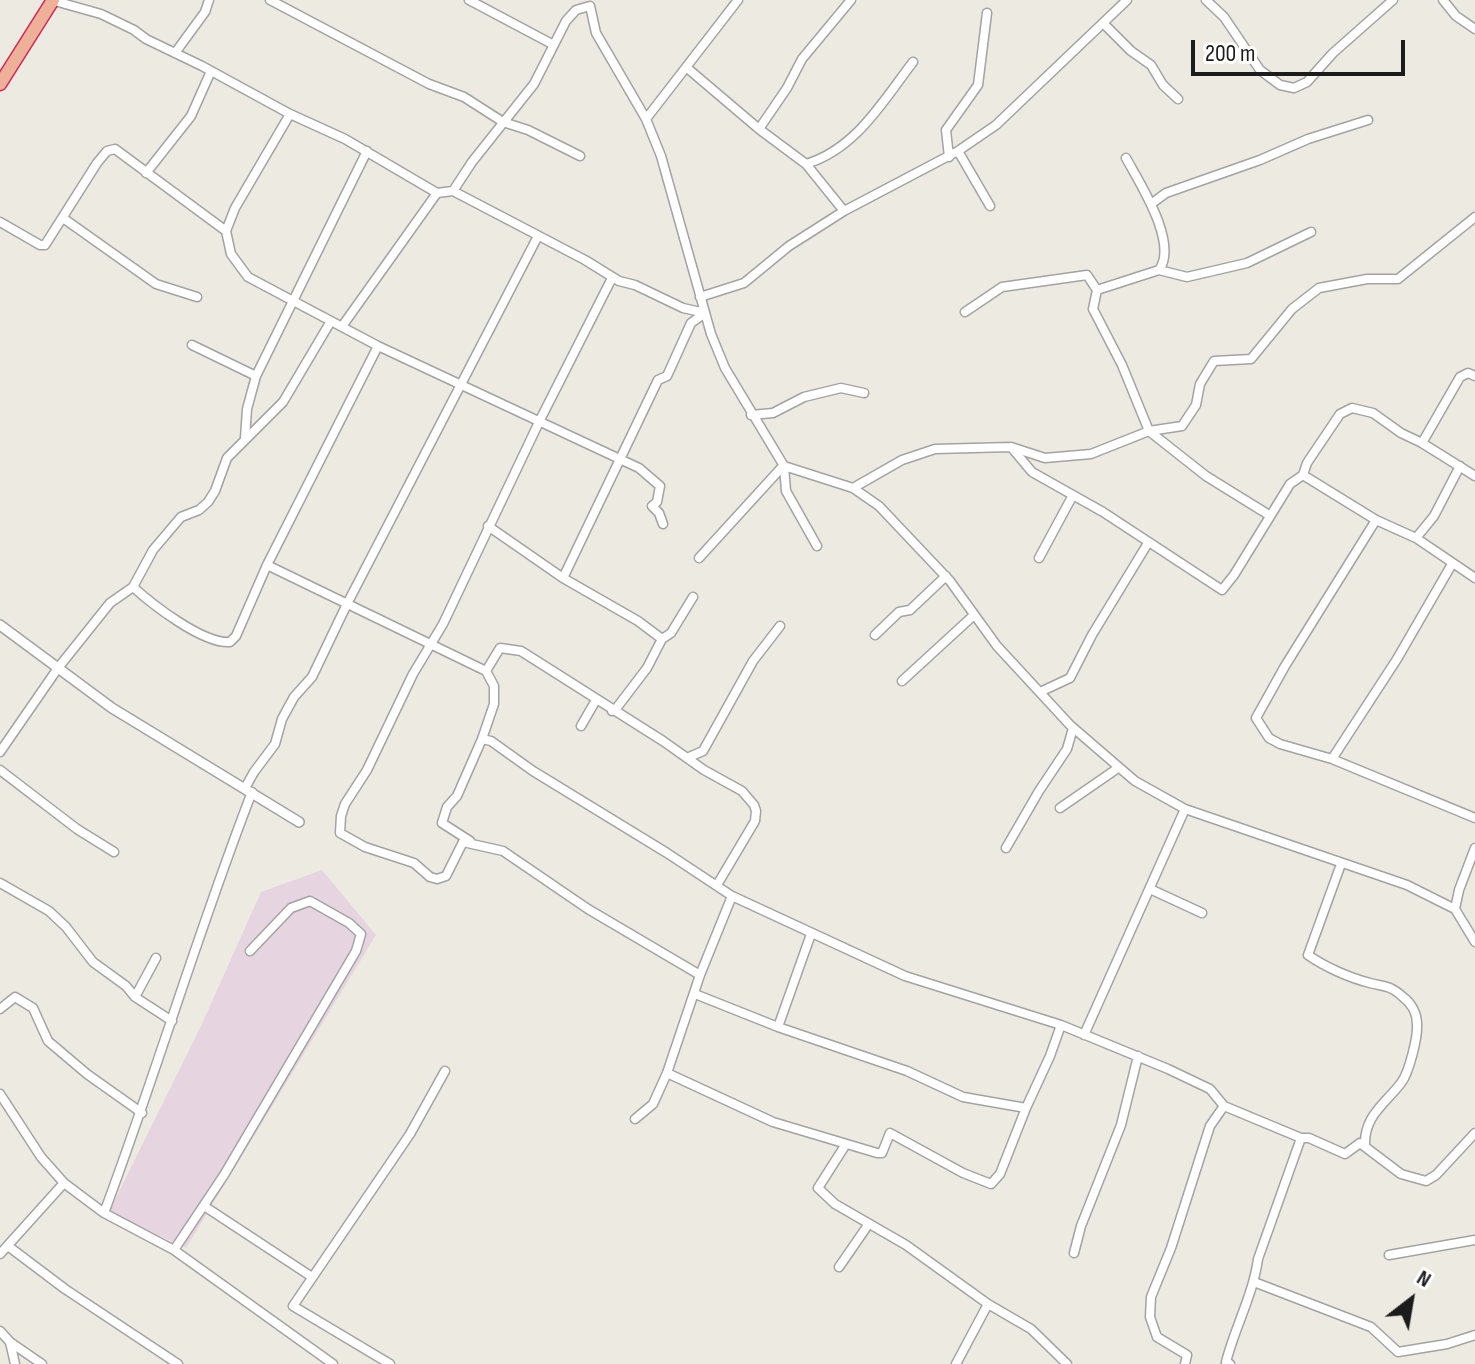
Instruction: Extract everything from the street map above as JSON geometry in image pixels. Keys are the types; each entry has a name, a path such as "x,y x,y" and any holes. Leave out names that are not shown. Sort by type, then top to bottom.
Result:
{"highway":[{"path":"0,84 52,0"}],"street":[{"path":"52,0 101,14 367,151 437,193 453,191 585,260 612,278 635,285 683,308 705,313"},
{"path":"97,0 101,14"},
{"path":"175,53 205,12 209,0"},
{"path":"270,0 429,84 464,97 503,122 528,130 580,156"},
{"path":"646,119 738,0"},
{"path":"759,129 802,59 851,0"},
{"path":"700,297 744,283 789,246 844,211 949,157 996,125 1127,0"},
{"path":"1206,0 1224,17 1260,70 1280,85 1294,88 1307,82 1333,53 1393,0"},
{"path":"1443,0 1456,16 1475,29"},
{"path":"474,1 552,44"},
{"path":"453,191 534,84 552,44 576,10 590,3 596,33 646,119 670,184 700,297 725,368 784,466 786,491 817,546"},
{"path":"949,157 946,130 978,85 987,13"},
{"path":"1103,23 1131,51 1151,65 1163,85 1178,99"},
{"path":"806,164 844,147 913,62"},
{"path":"686,67 806,164 844,211"},
{"path":"146,173 191,116 211,71"},
{"path":"290,114 251,175 226,231 231,254 242,271 292,302 343,325 378,346 621,458 645,472 660,486 657,502 652,506 663,524"},
{"path":"1151,204 1166,193 1260,160 1308,139 1368,120"},
{"path":"0,222 45,245 97,163 107,151 115,149 226,231"},
{"path":"245,438 247,409 256,376 367,151"},
{"path":"958,151 990,206"},
{"path":"1126,158 1151,204 1164,241 1165,262 1159,270"},
{"path":"343,325 437,193"},
{"path":"853,488 902,460 935,449 1011,447 1045,458 1091,454 1149,431 1182,426 1196,405 1200,384 1214,361 1251,359 1292,309 1319,288 1367,279 1398,279 1475,217"},
{"path":"63,218 156,284 197,297"},
{"path":"1097,290 1159,270 1187,277 1247,263 1311,232"},
{"path":"104,1213 142,1113 249,790 275,744 282,719 294,697 312,677 538,236"},
{"path":"965,312 1002,287 1087,275 1097,290 1093,309 1122,365 1149,431 1206,476 1269,515"},
{"path":"471,842 461,844 446,876 437,879 414,863 373,850 340,833 341,816 413,674 443,624 488,526 612,278"},
{"path":"563,578 658,380 667,376 691,323 705,313"},
{"path":"0,752 58,668 110,603 133,587 153,550 181,517 199,510 208,502 227,458 283,402 331,321"},
{"path":"192,345 256,376"},
{"path":"133,587 178,622 215,640 227,643 236,636 267,565 378,346"},
{"path":"1422,443 1460,377 1468,373 1475,376"},
{"path":"751,415 773,413 804,397 841,388 864,393"},
{"path":"1011,447 1032,472 1156,546 1222,590 1290,484 1303,475 1307,463 1340,414 1352,408 1373,413 1475,476"},
{"path":"784,466 853,488 879,506 946,576 997,646 1073,728 1118,768 1185,809 1407,885 1455,909 1475,942"},
{"path":"699,558 784,466"},
{"path":"1416,538 1434,516 1460,466"},
{"path":"1303,475 1376,520 1416,538 1475,578"},
{"path":"1039,558 1073,495"},
{"path":"1376,520 1256,718 1269,738 1280,744 1332,759 1475,818"},
{"path":"488,526 563,578 638,621 662,639"},
{"path":"1040,692 1070,678 1092,635 1148,543"},
{"path":"1332,759 1397,659 1452,564"},
{"path":"267,565 486,671 495,695 482,739 442,823 471,842 503,851 588,909 700,975"},
{"path":"875,635 899,612 910,610 946,576"},
{"path":"612,711 647,668 662,639 671,633 693,597"},
{"path":"902,681 974,615"},
{"path":"0,625 112,708 299,822"},
{"path":"687,758 703,751 753,661 780,626"},
{"path":"486,671 502,646 529,656 742,791 756,811 755,821 717,885"},
{"path":"581,726 596,700"},
{"path":"1006,848 1067,749 1073,728"},
{"path":"482,739 491,741 732,896 905,976 1061,1025 1138,1056 1210,1089 1224,1106 1301,1138 1309,1138 1345,1154 1360,1143 1401,1174 1426,1181 1436,1175 1474,1136"},
{"path":"1060,808 1118,768"},
{"path":"0,770 77,829 114,852"},
{"path":"1084,1035 1185,809"},
{"path":"1455,909 1475,848"},
{"path":"1341,864 1308,955 1372,984 1384,984 1403,996 1413,1007 1418,1024 1404,1081 1368,1123 1365,1145"},
{"path":"0,883 49,911 66,927 93,962 126,986 135,997 172,1021"},
{"path":"1150,889 1202,913"},
{"path":"635,1119 653,1104 667,1073 700,975 732,896"},
{"path":"174,1250 204,1206 356,951 361,934 349,923 310,901 291,908 250,951"},
{"path":"778,1027 811,934"},
{"path":"135,997 156,958"},
{"path":"695,994 778,1027 907,1071 963,1097 1026,1108"},
{"path":"0,1009 15,997 33,1008 48,1041 87,1074 142,1113"},
{"path":"667,1073 773,1122 846,1144 882,1153 890,1133 963,1173 991,1184 1000,1174 1061,1025"},
{"path":"1074,1253 1081,1226 1121,1125 1138,1056"},
{"path":"390,1364 293,1306 410,1134 445,1071"},
{"path":"0,1094 41,1157 64,1183 104,1213 174,1250 333,1364"},
{"path":"1185,1364 1187,1355 1157,1337 1150,1317 1151,1297 1171,1248 1210,1126 1224,1106"},
{"path":"1230,1364 1226,1362 1229,1350 1301,1138"},
{"path":"846,1144 818,1188 835,1204 906,1245 988,1304 1031,1329 1067,1364"},
{"path":"0,1254 64,1183"},
{"path":"204,1206 312,1277"},
{"path":"839,1267 868,1225"},
{"path":"1389,1255 1475,1240"},
{"path":"8,1246 65,1289 178,1364"},
{"path":"1254,1282 1371,1327 1398,1352 1447,1344 1475,1335"},
{"path":"956,1364 988,1304"},
{"path":"0,1331 10,1342 42,1364"},
{"path":"10,1342 15,1364"},
{"path":"314,1364 320,1354"}],"shaded area":[{"path":"322,870 376,935 186,1248 109,1212 201,1026 261,892"}]}
